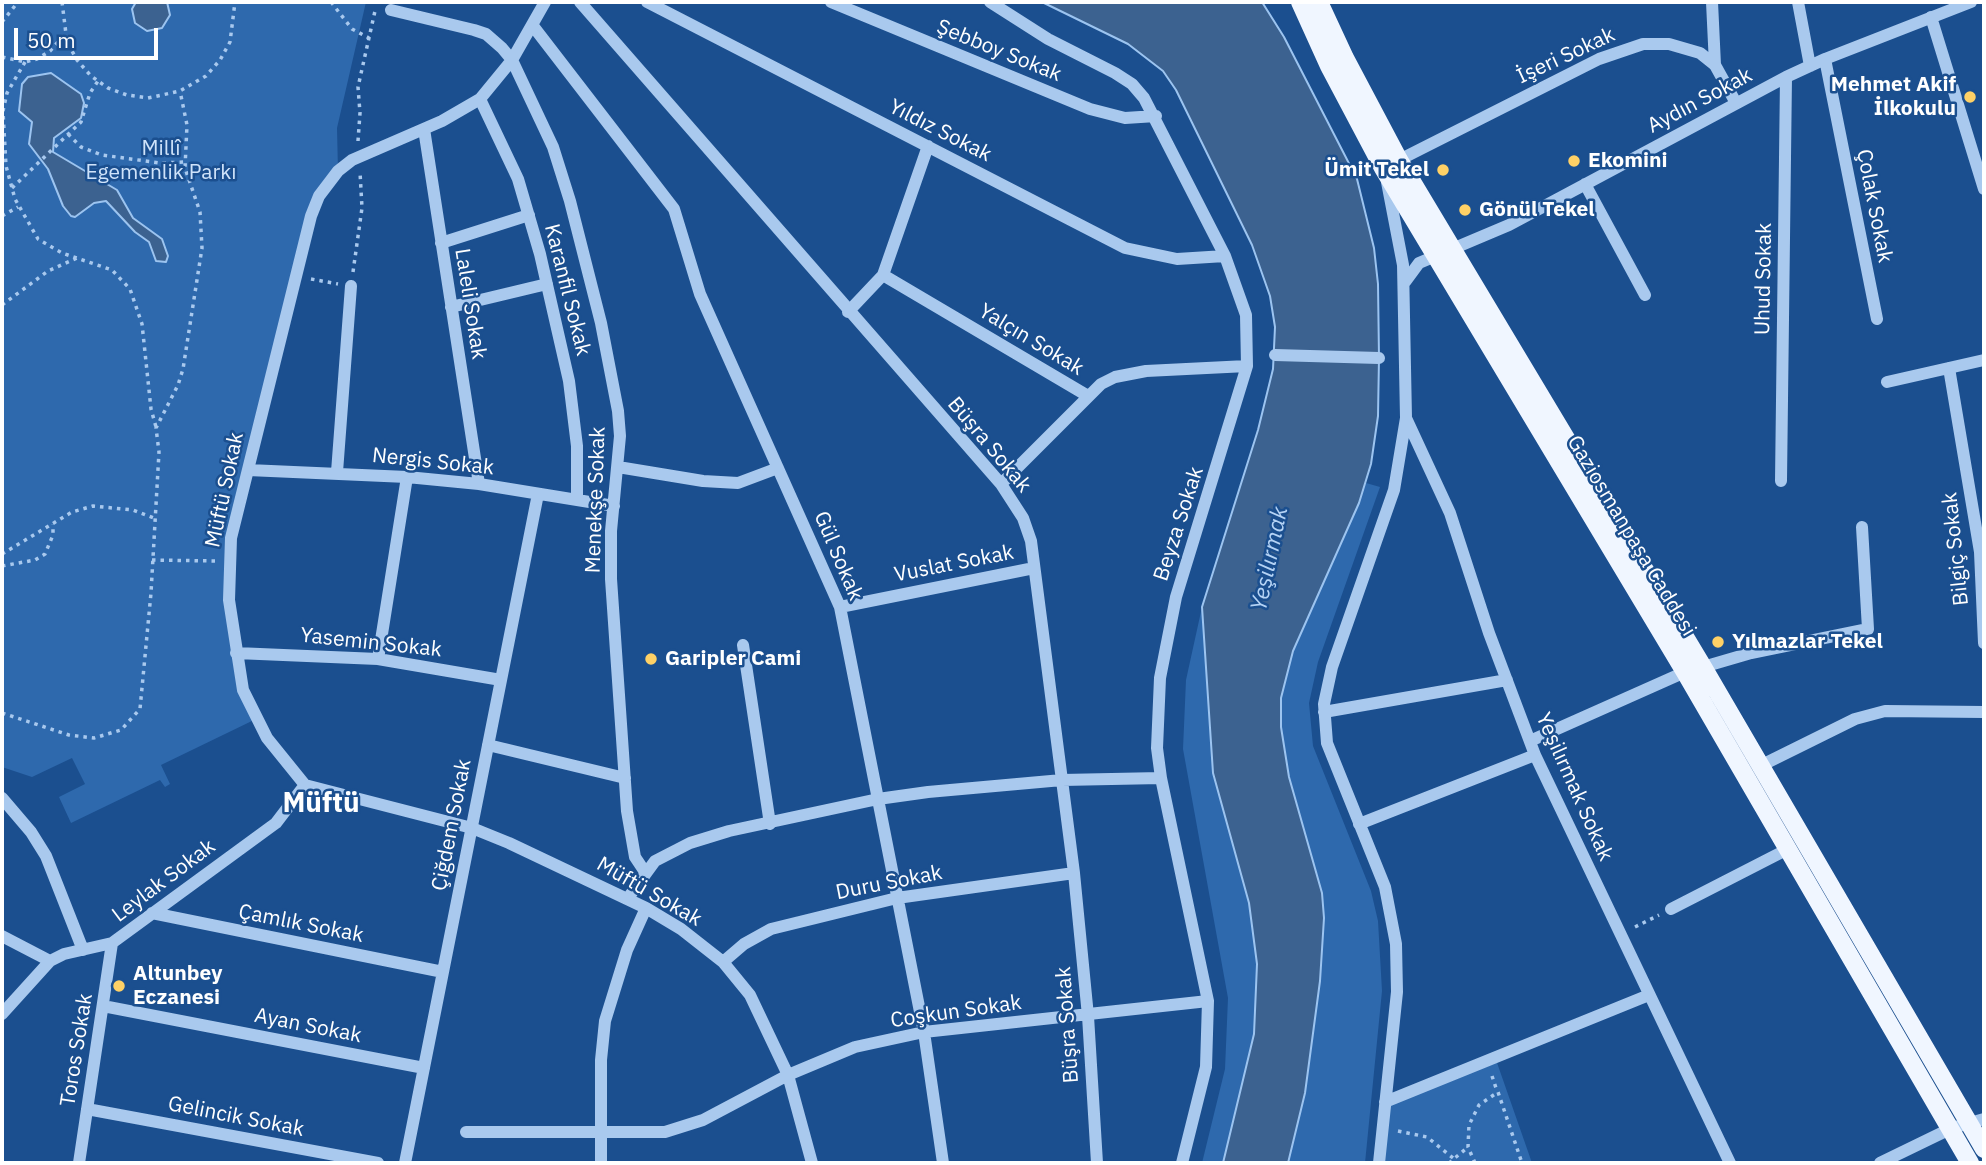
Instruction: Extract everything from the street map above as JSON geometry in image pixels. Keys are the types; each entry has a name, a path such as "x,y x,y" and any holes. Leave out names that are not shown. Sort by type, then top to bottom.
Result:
{"main road":[{"name":"Gaziosmanpaşa Caddesi","path":"1300,2 1329,66 1446,252 1694,670 1788,849 1969,1123 1970,1163"},
{"name":"Gaziosmanpaşa Caddesi","path":"1320,2 1391,164"},
{"name":"Gaziosmanpaşa Caddesi","path":"1694,670 1760,766 1984,1149"}],"street":[{"name":"Müftü Sokak","path":"545,2 534,26 512,60 480,99 424,130 356,158 338,171 319,196 311,216 231,538 229,600 243,690 253,715 267,738 305,785 471,828 552,861 646,908 681,929 723,962 750,995 788,1075 812,1163"},
{"name":"Büşra Sokak","path":"580,2 1000,484 1023,518 1031,541 1074,873 1088,1016 1097,1163"},
{"name":"Yıldız Sokak","path":"647,2 1125,248 1177,259 1225,256"},
{"name":"Şebboy Sokak","path":"831,2 1090,109 1125,118 1156,116"},
{"name":"Beyza Sokak","path":"990,2 1048,39 1132,84 1156,116 1225,256 1246,316 1247,366 1165,641 1157,713 1157,748 1161,778 1208,1001 1206,1067 1182,1163"},
{"path":"1712,2 1715,65 1736,103"},
{"path":"1798,2 1810,66"},
{"name":"Aydın Sokak","path":"1405,282 1419,263 1586,184 1810,66 1971,2"},
{"name":"Menekşe Sokak","path":"391,10 486,34 512,60 553,147 570,201 613,383 620,436 611,579 631,840 635,857 645,872"},
{"path":"1931,17 1984,189"},
{"name":"Gül Sokak","path":"534,26 674,209 700,295 841,607 924,1032 943,1163"},
{"name":"İşeri Sokak","path":"1391,164 1599,59 1631,47 1656,43 1686,48 1700,53 1715,65"},
{"name":"Çolak Sokak","path":"1825,59 1877,319"},
{"name":"Uhud Sokak","path":"1781,481 1786,78"},
{"name":"Karanfil Sokak","path":"480,99 518,179 547,284 569,381 577,446 577,500"},
{"name":"Laleli Sokak","path":"424,130 479,484"},
{"path":"848,312 883,275 928,146"},
{"path":"1379,1163 1396,992 1396,944 1385,887 1327,743 1324,712 1332,667 1394,490 1406,418 1405,282 1391,164"},
{"path":"1586,184 1645,295"},
{"path":"441,243 529,215"},
{"name":"Yalçın Sokak","path":"883,275 1088,396 1101,384 1131,372 1247,366"},
{"path":"451,307 547,284"},
{"path":"337,472 351,286"},
{"path":"1275,355 1378,358"},
{"path":"1887,382 1984,360"},
{"name":"Bilgiç Sokak","path":"1949,368 1980,552 1984,643"},
{"path":"1000,484 1088,396"},
{"name":"Yeşilırmak Sokak","path":"1406,418 1450,513 1535,755 1730,1163"},
{"path":"618,467 703,481 738,483 778,468"},
{"name":"Nergis Sokak","path":"247,470 337,472 479,484 614,506"},
{"path":"378,659 407,477"},
{"name":"Çiğdem Sokak","path":"405,1163 538,494"},
{"path":"1530,741 1694,670 1751,653 1868,629 1862,527"},
{"name":"Vuslat Sokak","path":"841,607 1034,568"},
{"path":"743,645 770,824"},
{"name":"Yasemin Sokak","path":"236,653 378,659 501,680"},
{"path":"1324,712 1507,680"},
{"path":"1760,766 1855,719 1885,710 1984,712"},
{"path":"488,745 625,778"},
{"path":"1359,824 1535,755"},
{"path":"628,898 654,860 690,843 878,799 1062,780 1161,778"},
{"name":"Leylak Sokak","path":"2,1014 50,961 112,943 276,822 305,785"},
{"path":"2,798 31,832 46,856 83,950"},
{"path":"1671,909 1788,849"},
{"name":"Duru Sokak","path":"723,962 744,944 771,929 897,898 1074,873"},
{"path":"601,1163 605,1021 627,950 646,908"},
{"name":"Çamlık Sokak","path":"152,914 443,972"},
{"path":"2,936 50,961"},
{"name":"Toros Sokak","path":"79,1163 112,943"},
{"path":"1385,1102 1649,995"},
{"name":"Coşkun Sokak","path":"466,1132 665,1132 683,1128 788,1075 855,1048 924,1032 1208,1001"},
{"name":"Ayan Sokak","path":"103,1006 424,1068"},
{"name":"Gelincik Sokak","path":"87,1109 378,1163"},
{"path":"1880,1163 1969,1123"}],"path":[{"path":"2,22 18,2"},
{"path":"62,2 65,34 77,60 98,81 127,95 148,97 180,92 206,76 220,60 230,42 235,2"},
{"path":"331,2 352,29 369,38"},
{"path":"296,276 351,286 363,188 356,158 360,113 358,87 376,7"},
{"path":"2,57 25,62 50,51 65,34"},
{"path":"2,713 87,738 109,736 131,722 142,701 159,452 151,409 142,324 130,289 112,270 62,253 38,239 19,206 4,167 4,111 7,93 25,62"},
{"path":"12,188 85,116 90,93 98,81"},
{"path":"156,428 178,385 183,369 202,247 200,212 188,183 185,162 187,125 180,92"},
{"path":"68,134 81,147 102,155 151,163 185,162"},
{"path":"2,216 19,206"},
{"path":"2,305 48,271 78,257"},
{"path":"2,554 72,512 93,506 133,509 154,518"},
{"path":"2,566 35,560 46,555 53,535 52,524"},
{"path":"152,560 229,561"},
{"path":"1620,934 1671,909"},
{"path":"1475,1163 1468,1147 1467,1136 1473,1114 1479,1105 1498,1092 1522,1163"},
{"path":"1382,1134 1399,1131 1416,1133 1439,1145 1453,1158"},
{"path":"1449,1163 1468,1147"}],"green space":[{"name":"Millî Egemenlik Parkı","path":"2,2 366,2 337,128 338,171 319,196 237,513 233,635 256,719 161,765 170,784 165,787 160,780 71,823 59,797 85,784 72,758 32,777 2,767"},
{"path":"1366,483 1380,487 1318,662 1309,703 1313,746 1371,891 1378,921 1382,991 1365,1163 1288,1163 1305,1093 1320,981 1324,918 1322,893 1289,777 1281,726 1281,698 1293,651"},
{"path":"1202,607 1213,773 1249,903 1257,964 1254,1034 1223,1163 1202,1163 1225,1069 1228,998 1183,749 1186,680"},
{"path":"1495,1057 1532,1163 1379,1163 1385,1102"}],"water":[{"path":"136,2 167,2 170,15 162,28 147,31 135,23 132,9"},
{"name":"Yeşilırmak","path":"1042,2 1262,2 1284,37 1357,179 1374,248 1378,284 1379,358 1378,416 1371,464 1359,503 1293,651 1281,698 1281,727 1289,777 1322,893 1324,918 1320,981 1305,1093 1288,1163 1223,1163 1254,1034 1257,964 1249,903 1213,773 1202,607 1258,430 1273,369 1275,327 1270,296 1252,245 1176,90 1163,71 1128,44"},
{"path":"51,73 81,94 84,103 81,118 54,138 53,152 117,190 133,218 162,239 168,256 166,262 156,261 149,242 135,232 106,201 94,203 75,217 63,206 48,169 29,144 32,122 19,111 22,84 28,77"}],"place":[{"name":"Mehmet Akif İlkokulu","path":"1970,97"},
{"name":"Ekomini","path":"1574,161"},
{"name":"Ümit Tekel","path":"1443,170"},
{"name":"Gönül Tekel","path":"1465,210"},
{"name":"Yılmazlar Tekel","path":"1718,642"},
{"name":"Garipler Cami","path":"651,659"},
{"name":"Altunbey Eczanesi","path":"119,986"}],"district":[{"name":"Müftü","path":"321,804"}]}
